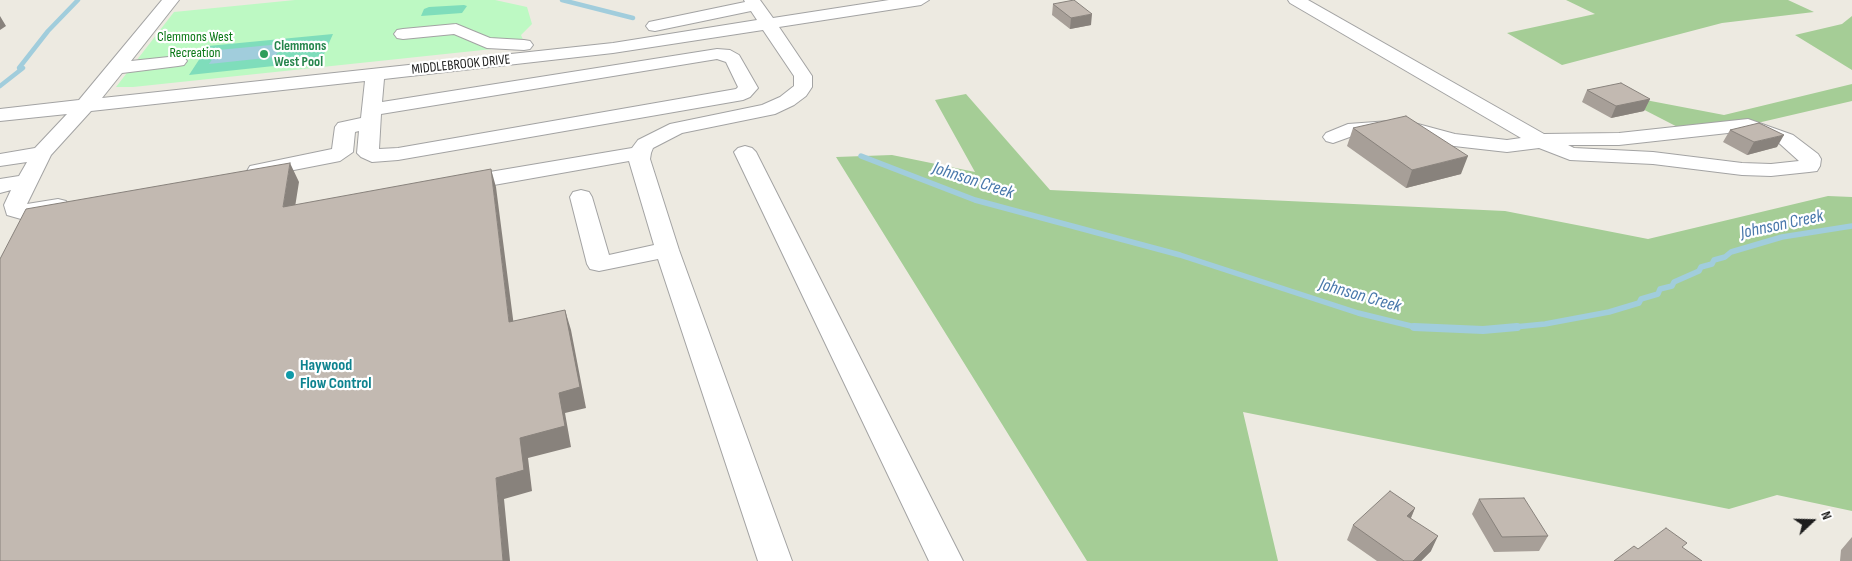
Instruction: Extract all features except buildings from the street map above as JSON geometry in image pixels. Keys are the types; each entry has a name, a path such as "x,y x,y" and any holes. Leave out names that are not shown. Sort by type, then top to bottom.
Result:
{"street":[{"path":"80,202 31,211 15,210 15,206 42,153 86,105 171,0"},
{"name":"MIDDLEBROOK DRIVE","path":"0,114 613,48 921,0"},
{"path":"1296,0 1541,142 1570,154 1652,158 1742,169 1771,170 1809,166 1810,159 1786,139 1748,125 1619,139 1552,139 1541,142 1507,146 1454,140 1403,126 1355,128 1333,137"},
{"path":"403,34 456,29 487,43 502,46 536,44 639,30 754,2 803,76 803,87 787,101 768,110 682,127 662,134 645,144 640,153 640,168 775,561"},
{"path":"236,175 333,157 342,152 345,127 371,116 717,54 724,54 733,59 748,88 736,96 384,156 372,156 368,153 371,116 375,74"},
{"path":"117,68 178,61"},
{"path":"745,152 946,561"},
{"path":"0,160 42,153"},
{"path":"440,188 640,153"},
{"path":"0,186 27,181"},
{"path":"581,197 599,264 667,250"}],"green space":[{"name":"Clemmons West Recreation","path":"295,0 495,0 527,7 532,24 521,35 524,42 502,48 133,87 116,87 174,12"},
{"path":"1566,0 1788,0 1814,12 1722,23 1562,65 1507,33 1595,14"},
{"path":"467,6 462,13 421,16 424,9 429,7"},
{"path":"1852,16 1852,70 1795,35 1842,24"},
{"name":"Clemmons West Pool","path":"333,34 321,61 189,75 208,46"},
{"path":"1852,84 1852,101 1697,137 1629,102 1635,98 1724,115"},
{"path":"966,94 1050,190 1505,211 1648,239 1828,196 1852,197 1852,511 1777,495 1729,509 1243,412 1278,561 1087,561 836,157 892,155 975,172 935,100"}],"water":[{"path":"282,44 275,57 209,64 218,50"}],"waterway":[{"path":"0,86 23,68 19,68 48,31 78,0"},
{"name":"Johnson Creek","path":"562,0 633,18"},
{"name":"Johnson Creek","path":"861,156 975,200 1180,255 1358,313 1415,327"},
{"name":"Johnson Creek","path":"1504,328 1545,324 1609,312 1639,303 1641,299 1658,294 1660,289 1672,286 1674,282 1699,271 1701,267 1712,264 1714,260 1725,257 1731,252 1782,237 1852,226"},
{"name":"Johnson Creek","path":"1415,327 1483,330 1517,327"}],"place":[{"name":"Clemmons West Pool","path":"264,54"},
{"name":"Haywood Flow Control","path":"290,375"}]}
